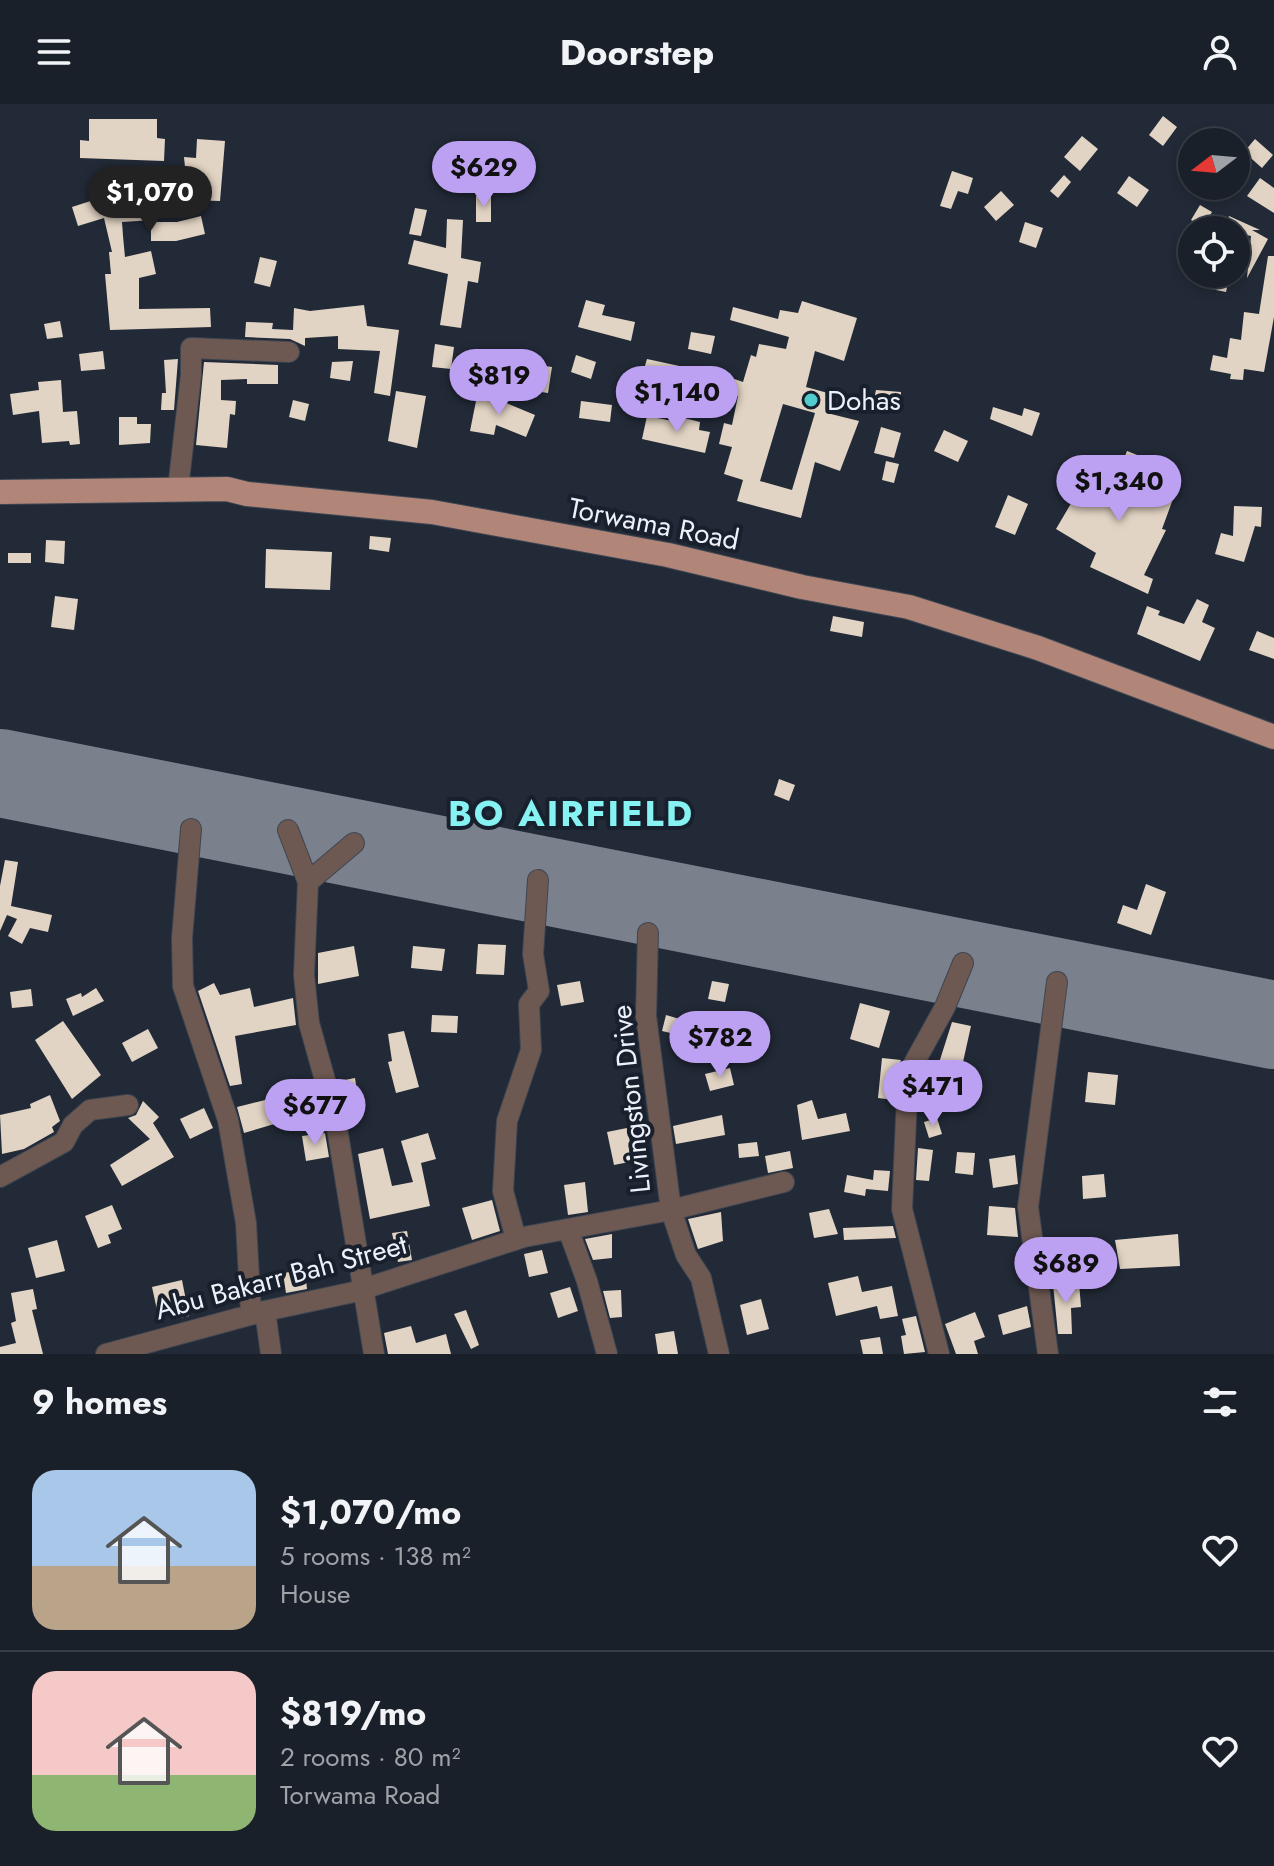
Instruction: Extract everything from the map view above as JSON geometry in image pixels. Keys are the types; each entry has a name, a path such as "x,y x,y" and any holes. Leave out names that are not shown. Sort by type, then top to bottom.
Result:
{"main road":[{"name":"Torwama Road","path":"0,492 227,489 247,494 432,512 668,555 802,587 909,607 1038,648 1274,737"}],"street":[{"path":"178,489 191,375 191,348 289,352"},
{"path":"191,829 182,938 183,986 228,1120 258,1312 271,1354"},
{"path":"288,830 308,882 304,975 309,1023 335,1116 374,1354"},
{"path":"308,882 354,843"},
{"path":"516,1239 503,1187 507,1121 531,1050 529,1004 539,991 533,954 538,880"},
{"name":"Livingston Drive","path":"648,933 646,1016 671,1210 686,1255 701,1278 719,1354"},
{"path":"939,1354 902,1209 908,1074 945,1007 963,963"},
{"path":"1048,1354 1028,1207 1057,982"},
{"path":"0,1177 64,1142 73,1125 90,1110 128,1105"},
{"name":"Abu Bakarr Bah Street","path":"106,1354 150,1347 258,1312 361,1288 516,1239 671,1210 784,1182"},
{"path":"568,1229 587,1281 607,1354"}],"building":[{"path":"1163,116 1177,127 1163,146 1149,135"},
{"path":"89,119 157,119 157,138 165,139 164,161 80,158 80,140 89,141"},
{"path":"1082,136 1098,149 1080,171 1064,157"},
{"path":"197,139 225,141 220,201 153,199 154,220 122,222 123,236 125,257 151,251 156,274 139,278 139,309 210,308 211,327 110,330 105,274 111,274 109,252 112,252 104,218 78,226 72,207 103,197 100,182 185,167 184,157 196,158"},
{"path":"1255,139 1273,155 1262,168 1250,157 1250,145"},
{"path":"952,171 973,178 968,194 958,191 951,209 940,206"},
{"path":"1064,175 1071,182 1058,198 1050,191"},
{"path":"1129,176 1149,190 1137,207 1117,193"},
{"path":"1260,178 1274,188 1274,213 1250,198 1250,192"},
{"path":"1001,191 1014,205 996,221 984,207"},
{"path":"476,196 491,196 491,222 476,222"},
{"path":"1200,205 1212,212 1210,216 1193,216"},
{"path":"415,208 427,210 421,236 409,234"},
{"path":"201,216 205,234 176,241 151,241 151,222 177,222"},
{"path":"447,219 463,220 461,258 481,262 478,283 468,281 461,328 440,325 448,274 408,264 414,240 446,248"},
{"path":"1025,222 1043,228 1036,248 1019,242"},
{"path":"1250,225 1260,230 1252,230 1268,239 1250,272 1250,246"},
{"path":"1268,256 1274,256 1274,317 1264,372 1244,369 1243,380 1230,379 1231,374 1210,370 1213,355 1227,358 1230,338 1241,340 1244,312 1259,314"},
{"path":"260,257 277,261 270,287 254,283"},
{"path":"1206,288 1227,288 1226,292"},
{"path":"586,300 605,305 602,315 635,322 631,341 578,327"},
{"path":"802,301 857,318 844,361 815,351 806,387 835,395 827,413 859,421 840,471 815,462 801,518 737,501 743,480 724,474 732,447 719,444 724,423 732,425 738,396 710,387 714,372 743,382 751,355 756,357 759,344 786,349 789,337 730,320 733,307 778,319 780,310 798,313","holes":["783,404 815,413 792,490 760,481"]},
{"path":"364,305 367,326 399,330 390,396 374,393 380,351 338,349 338,336 305,338 305,346 290,339 245,337 246,322 273,323 272,329 293,330 294,308 310,311"},
{"path":"60,321 63,337 47,339 44,324"},
{"path":"691,332 715,336 711,354 688,349"},
{"path":"435,344 454,347 451,369 432,367"},
{"path":"103,351 105,369 81,371 79,354"},
{"path":"576,355 596,362 591,379 571,372"},
{"path":"178,359 174,410 161,410 162,393 166,393 164,360"},
{"path":"647,359 684,367 679,385 659,381 652,407 634,402"},
{"path":"353,361 350,381 330,378 332,362"},
{"path":"204,362 278,365 278,384 247,384 247,379 221,380 221,400 236,401 235,415 230,414 227,448 196,445"},
{"path":"532,364 552,367 548,393 527,390"},
{"path":"61,380 63,412 77,411 80,444 70,445 69,441 42,443 39,411 13,415 10,394 39,390 38,382"},
{"path":"876,390 901,392 900,411 872,409"},
{"path":"396,391 426,396 417,448 388,441"},
{"path":"478,391 535,415 526,437 496,425 494,435 470,431"},
{"path":"293,400 309,404 305,421 289,417"},
{"path":"581,401 612,405 610,422 579,418"},
{"path":"993,407 1022,416 1024,408 1040,413 1032,436 990,419"},
{"path":"647,416 683,423 684,418 700,422 699,430 710,432 705,453 642,439"},
{"path":"119,417 137,417 137,424 151,424 150,443 119,445"},
{"path":"881,427 901,433 894,458 874,453"},
{"path":"944,430 968,441 958,462 934,451"},
{"path":"1127,451 1155,462 1144,489 1173,499 1162,529 1166,530 1144,575 1153,579 1148,594 1090,567 1096,553 1056,529 1083,483 1087,484 1099,467 1130,488 1138,467 1123,461"},
{"path":"886,461 899,464 894,483 882,480"},
{"path":"1008,495 1028,504 1015,535 995,527"},
{"path":"1234,506 1262,507 1261,527 1255,526 1244,562 1215,554 1221,533 1233,536"},
{"path":"370,536 391,538 389,552 369,549"},
{"path":"46,540 65,541 64,564 45,562"},
{"path":"266,549 332,552 330,590 265,588"},
{"path":"8,553 31,553 31,563 8,563"},
{"path":"55,596 78,599 74,630 51,627"},
{"path":"1197,599 1209,605 1202,622 1215,628 1200,661 1137,634 1147,606 1160,611 1158,615 1184,624"},
{"path":"833,616 864,622 862,637 830,631"},
{"path":"1257,631 1274,638 1274,659 1249,650"},
{"path":"779,779 795,785 789,801 774,795"},
{"path":"5,860 18,862 11,906 52,915 48,932 30,928 22,944 8,936 17,919 7,915 0,931 0,886"},
{"path":"1146,884 1166,892 1151,935 1117,923 1123,905 1137,910"},
{"path":"478,944 506,945 504,975 476,974"},
{"path":"354,946 359,976 318,984 318,953"},
{"path":"413,946 445,949 442,971 411,968"},
{"path":"580,981 584,1002 561,1006 557,985"},
{"path":"712,981 729,984 725,1002 708,999"},
{"path":"214,983 220,995 250,988 254,1007 293,998 296,1025 235,1036 242,1084 230,1086 198,991"},
{"path":"96,988 104,1001 73,1016 66,999 81,993 82,997"},
{"path":"31,989 33,1006 12,1008 10,992"},
{"path":"860,1003 890,1011 879,1048 850,1039"},
{"path":"432,1015 458,1016 457,1033 431,1032"},
{"path":"666,1015 683,1020 679,1035 662,1031"},
{"path":"63,1021 101,1075 72,1099 35,1040"},
{"path":"952,1022 971,1026 961,1071 938,1066"},
{"path":"148,1029 158,1048 132,1062 122,1043"},
{"path":"404,1031 419,1087 396,1093 388,1062 392,1061 388,1034"},
{"path":"882,1058 901,1060 895,1073 894,1100 878,1098"},
{"path":"730,1068 734,1085 710,1091 705,1074"},
{"path":"1088,1072 1118,1075 1115,1105 1085,1102"},
{"path":"355,1078 359,1104 346,1106 339,1081"},
{"path":"290,1094 298,1117 244,1133 237,1107"},
{"path":"50,1095 60,1121 52,1127 54,1132 24,1149 2,1154 0,1115 31,1108 30,1104"},
{"path":"812,1100 818,1119 846,1113 850,1131 802,1140 797,1105"},
{"path":"143,1101 159,1117 153,1123 174,1157 122,1186 110,1165 150,1139 128,1118 136,1115"},
{"path":"204,1108 213,1128 190,1139 180,1119"},
{"path":"722,1115 725,1135 676,1144 673,1126"},
{"path":"937,1118 942,1134 929,1138 924,1122"},
{"path":"627,1128 634,1161 614,1165 607,1132"},
{"path":"325,1133 329,1157 306,1161 302,1136"},
{"path":"428,1133 436,1159 421,1163 430,1206 370,1219 358,1154 383,1148 392,1186 413,1182 401,1141"},
{"path":"757,1142 759,1156 739,1158 738,1144"},
{"path":"918,1148 933,1150 929,1181 916,1180"},
{"path":"790,1151 793,1168 768,1173 765,1156"},
{"path":"957,1152 975,1153 973,1175 955,1173"},
{"path":"1015,1155 1018,1184 993,1188 989,1159"},
{"path":"874,1170 890,1171 888,1191 866,1189 865,1196 844,1192 847,1175 873,1180"},
{"path":"1104,1174 1106,1197 1083,1199 1082,1176"},
{"path":"585,1182 588,1212 568,1215 564,1185"},
{"path":"492,1200 500,1231 472,1240 462,1208"},
{"path":"112,1205 122,1229 108,1235 111,1243 98,1248 85,1216"},
{"path":"989,1206 1015,1208 1018,1237 987,1235"},
{"path":"829,1209 838,1234 814,1238 809,1213"},
{"path":"721,1212 723,1241 698,1249 688,1219"},
{"path":"893,1226 896,1238 844,1240 843,1228"},
{"path":"407,1231 412,1260 398,1262 392,1233"},
{"path":"612,1234 612,1258 593,1260 585,1239"},
{"path":"1178,1234 1180,1266 1120,1269 1115,1240"},
{"path":"57,1240 65,1271 36,1278 28,1248"},
{"path":"542,1250 548,1273 529,1277 524,1254"},
{"path":"305,1270 307,1289 286,1293 283,1273"},
{"path":"858,1276 862,1292 892,1286 898,1316 880,1319 877,1306 836,1316 828,1283"},
{"path":"182,1280 189,1316 174,1319 171,1307 157,1310 152,1287"},
{"path":"1079,1282 1081,1307 1071,1308 1072,1334 1058,1334 1053,1284"},
{"path":"570,1287 578,1311 558,1318 550,1293"},
{"path":"33,1289 37,1309 32,1310 43,1354 0,1354 0,1347 16,1343 11,1323 16,1321 11,1293"},
{"path":"621,1290 622,1317 610,1318 603,1291"},
{"path":"761,1299 769,1329 747,1335 740,1305"},
{"path":"1027,1306 1031,1327 1003,1335 998,1315"},
{"path":"466,1310 479,1345 471,1349 454,1314"},
{"path":"975,1312 985,1337 974,1341 978,1354 956,1354 945,1324"},
{"path":"916,1316 925,1352 904,1354 901,1336 906,1335 902,1319"},
{"path":"411,1326 416,1343 446,1334 451,1354 388,1354 384,1333"},
{"path":"674,1331 678,1354 658,1354 655,1334"},
{"path":"880,1337 883,1354 863,1354 860,1340"}],"runway":[{"path":"0,773 1274,1025"}],"place":[{"name":"Dohas","path":"811,400"}],"district":[{"name":"BO AIRFIELD","path":"571,813"}]}
